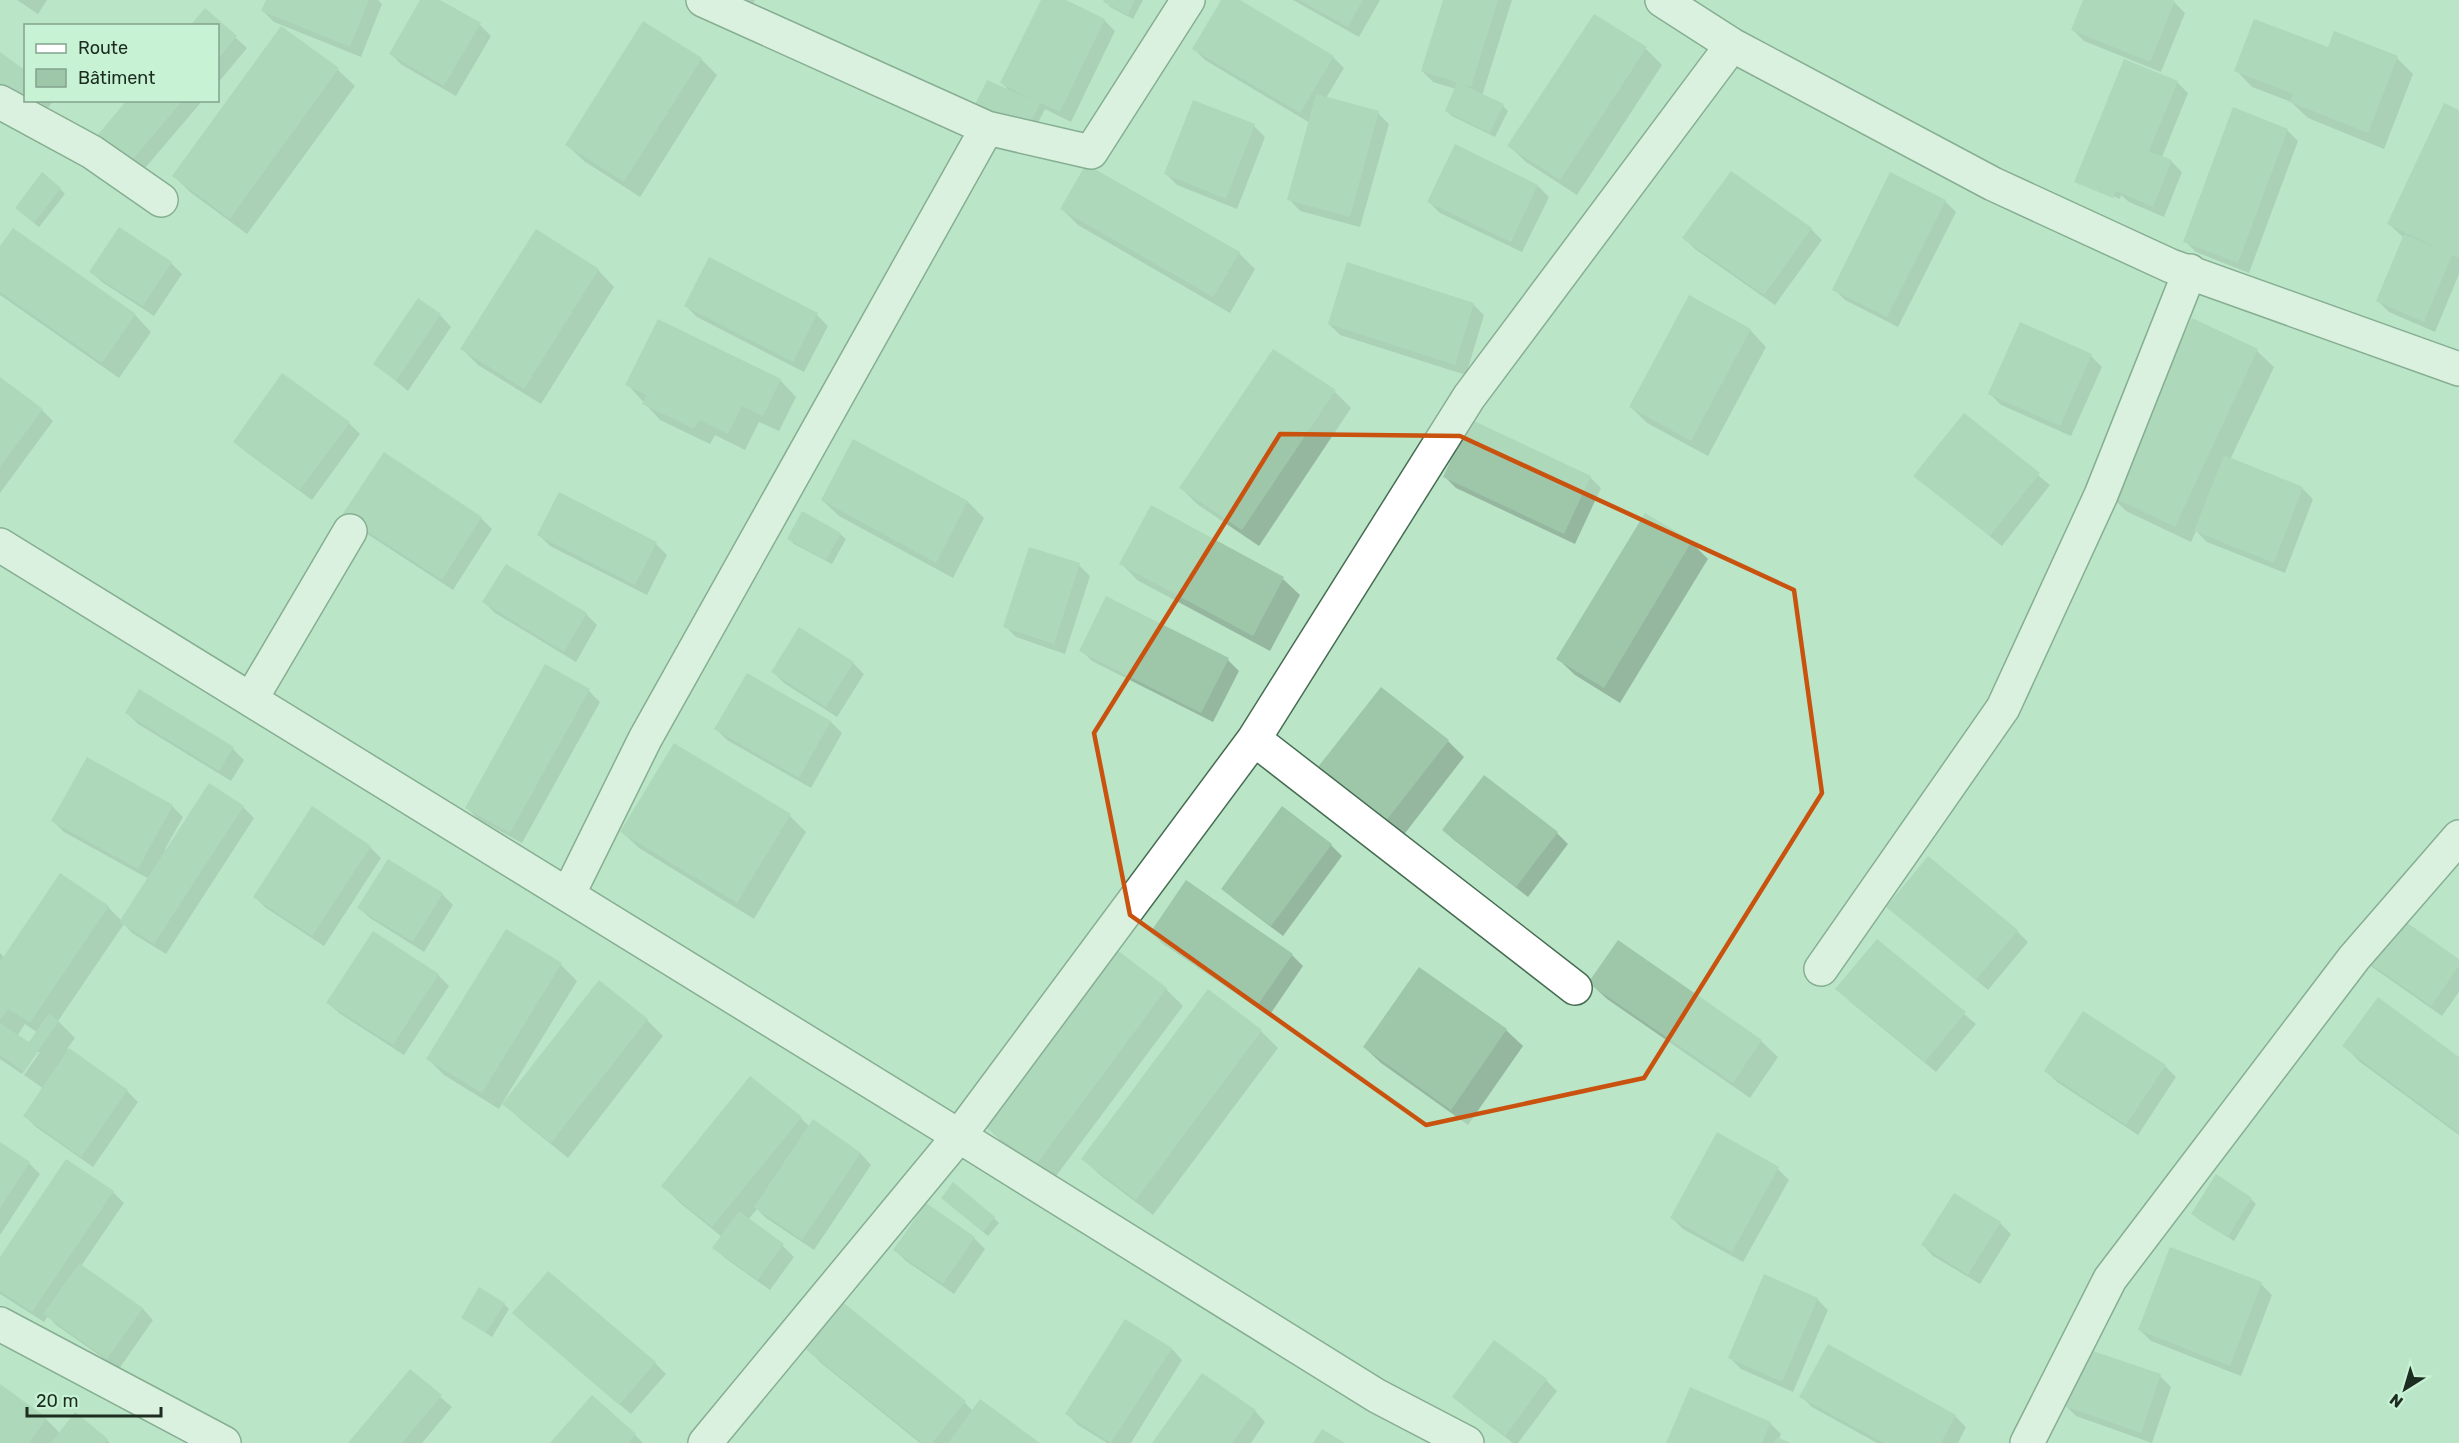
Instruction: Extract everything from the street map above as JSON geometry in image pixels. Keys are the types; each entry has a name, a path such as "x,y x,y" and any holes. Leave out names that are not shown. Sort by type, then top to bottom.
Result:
{"street":[{"path":"703,0 987,128 1091,152 1188,0"},
{"path":"1662,0 1732,45 1993,184 2171,266 2459,369"},
{"path":"705,1443 959,1136 1254,739 1469,398 1732,45"},
{"path":"0,102 92,152 161,200"},
{"path":"568,895 645,739 987,128"},
{"path":"1821,969 2003,708 2101,495 2190,272"},
{"path":"251,699 350,531"},
{"path":"0,545 1377,1396 1467,1443"},
{"path":"1254,739 1575,988"},
{"path":"2027,1443 2110,1279 2354,958 2459,837"},
{"path":"4,1334 224,1443"}],"highlighted area":[{"path":"1280,434 1460,436 1794,590 1822,793 1644,1078 1426,1125 1130,915 1094,733"}],"building":[{"path":"266,0 369,0 350,47 261,11"},
{"path":"420,0 440,0 481,23 444,86 389,54"},
{"path":"1041,0 1066,0 1105,19 1060,112 1040,103 1025,135 973,109 987,80 1033,100 1000,83"},
{"path":"1104,0 1135,0 1128,15 1103,2"},
{"path":"1221,0 1240,0 1334,56 1300,113 1192,49"},
{"path":"1299,0 1363,0 1348,27"},
{"path":"1443,0 1498,0 1471,87 1421,71"},
{"path":"2083,0 2175,1 2150,62 2071,30"},
{"path":"205,8 237,36 219,58 219,24 192,24"},
{"path":"1594,14 1647,47 1560,180 1507,146"},
{"path":"2254,19 2328,47 2334,31 2398,56 2368,133 2290,102 2293,94 2234,71"},
{"path":"643,21 702,58 624,182 565,145"},
{"path":"281,26 339,68 230,219 172,176"},
{"path":"0,52 24,70 24,102 44,102 33,116 0,91"},
{"path":"2124,59 2178,81 2149,151 2172,160 2153,207 2116,191 2113,198 2074,182"},
{"path":"1457,82 1504,104 1490,133 1445,111"},
{"path":"1316,94 1379,111 1350,217 1287,200"},
{"path":"1193,100 1255,124 1226,199 1164,174"},
{"path":"125,102 181,102 128,165 96,137"},
{"path":"2444,103 2459,110 2459,258 2452,255 2424,322 2376,301 2404,234 2440,249 2387,224"},
{"path":"2233,107 2288,129 2238,263 2183,242"},
{"path":"1455,144 1538,185 1511,242 1427,202"},
{"path":"1086,164 1240,252 1213,297 1060,209"},
{"path":"1731,171 1812,228 1764,295 1682,238"},
{"path":"42,172 61,188 34,223 15,208"},
{"path":"1890,172 1946,200 1887,317 1832,290"},
{"path":"119,227 172,262 143,306 89,272"},
{"path":"13,228 136,314 102,363 0,292 0,246"},
{"path":"536,229 599,269 524,389 460,349"},
{"path":"709,257 818,313 793,362 684,306"},
{"path":"1347,262 1474,303 1455,365 1328,324"},
{"path":"1689,295 1751,329 1691,441 1629,407"},
{"path":"418,298 441,314 396,381 373,364"},
{"path":"2192,318 2258,349 2175,527 2108,495"},
{"path":"658,319 781,379 763,416 742,406 728,434 699,420 694,429 642,404 646,395 625,385"},
{"path":"2020,322 2092,354 2060,426 1988,394"},
{"path":"1273,349 1336,390 1242,530 1179,488"},
{"path":"282,373 350,422 300,490 233,442"},
{"path":"0,377 43,409 0,467"},
{"path":"1964,413 2040,473 1990,536 1913,476"},
{"path":"1470,419 1591,476 1564,534 1443,477"},
{"path":"853,439 968,501 936,563 821,500"},
{"path":"384,452 482,517 442,580 342,515"},
{"path":"2224,455 2303,487 2274,563 2194,531"},
{"path":"559,492 657,542 635,585 537,535"},
{"path":"1151,505 1284,577 1253,636 1119,564"},
{"path":"802,511 841,533 826,560 787,539"},
{"path":"1645,513 1692,541 1604,688 1556,659"},
{"path":"1029,547 1080,563 1054,644 1003,627"},
{"path":"506,564 587,613 564,652 482,602"},
{"path":"1106,596 1229,658 1201,713 1079,651"},
{"path":"799,627 854,662 826,707 771,672"},
{"path":"545,664 590,689 510,833 465,808"},
{"path":"747,673 831,721 799,778 714,729"},
{"path":"1381,687 1449,740 1382,826 1314,772"},
{"path":"139,689 234,747 219,771 125,713"},
{"path":"674,743 791,814 737,903 620,832"},
{"path":"87,757 173,805 138,869 51,821"},
{"path":"1484,775 1558,832 1516,887 1442,830"},
{"path":"209,783 244,806 154,944 119,922"},
{"path":"312,806 371,846 312,936 253,897"},
{"path":"1282,806 1332,844 1271,926 1221,889"},
{"path":"1928,856 2018,930 1976,980 1886,907"},
{"path":"388,859 443,893 413,942 357,908"},
{"path":"60,873 109,906 30,1023 8,1009 0,1020 0,962"},
{"path":"1186,880 1293,954 1257,1006 1150,933"},
{"path":"2383,906 2459,959 2459,966 2431,1006 2352,951"},
{"path":"506,929 562,963 482,1093 426,1059"},
{"path":"373,931 439,974 393,1045 326,1003"},
{"path":"1877,939 1966,1012 1925,1062 1835,989"},
{"path":"1618,940 1762,1040 1733,1083 1588,983"},
{"path":"1116,949 1167,988 1036,1165 985,1127"},
{"path":"1419,967 1507,1029 1451,1110 1363,1047"},
{"path":"599,980 648,1019 551,1143 502,1104"},
{"path":"1208,989 1262,1030 1136,1200 1081,1159"},
{"path":"2378,997 2459,1057 2459,1133 2342,1046"},
{"path":"2083,1011 2166,1065 2126,1125 2044,1071"},
{"path":"49,1013 59,1021 24,1072 0,1055 0,1023 29,1042"},
{"path":"69,1048 128,1090 81,1157 23,1116"},
{"path":"750,1076 802,1117 712,1227 661,1186"},
{"path":"813,1119 861,1153 802,1240 754,1207"},
{"path":"1717,1132 1779,1167 1732,1252 1670,1218"},
{"path":"0,1142 30,1162 0,1208"},
{"path":"66,1159 114,1191 32,1312 0,1291 0,1257"},
{"path":"2216,1174 2252,1198 2228,1237 2191,1214"},
{"path":"953,1182 995,1217 983,1232 941,1198"},
{"path":"1954,1193 2001,1222 1968,1275 1921,1245"},
{"path":"926,1203 975,1237 943,1284 893,1250"},
{"path":"739,1211 784,1244 758,1280 712,1248"},
{"path":"2170,1247 2262,1282 2230,1366 2138,1330"},
{"path":"79,1263 143,1308 107,1359 43,1314"},
{"path":"548,1271 656,1362 619,1405 512,1313"},
{"path":"1764,1274 1818,1298 1782,1382 1728,1358"},
{"path":"479,1287 505,1303 486,1333 461,1318"},
{"path":"840,1300 966,1401 932,1443 922,1443 803,1347"},
{"path":"1125,1319 1172,1348 1111,1443 1065,1414"},
{"path":"1494,1340 1547,1379 1505,1436 1452,1397"},
{"path":"1828,1344 1956,1415 1941,1443 1884,1443 1799,1397"},
{"path":"2084,1348 2161,1374 2141,1433 2064,1406"},
{"path":"410,1369 442,1395 402,1443 348,1443"},
{"path":"1202,1373 1256,1410 1232,1443 1152,1443"},
{"path":"0,1384 47,1418 29,1443 0,1443"},
{"path":"1690,1387 1771,1422 1762,1443 1666,1443"},
{"path":"592,1395 636,1434 628,1443 550,1443"},
{"path":"980,1399 1040,1443 948,1443"},
{"path":"75,1412 108,1439 105,1443 51,1443"},
{"path":"1322,1429 1345,1443 1313,1443"},
{"path":"1777,1437 1791,1443 1774,1443"}]}
